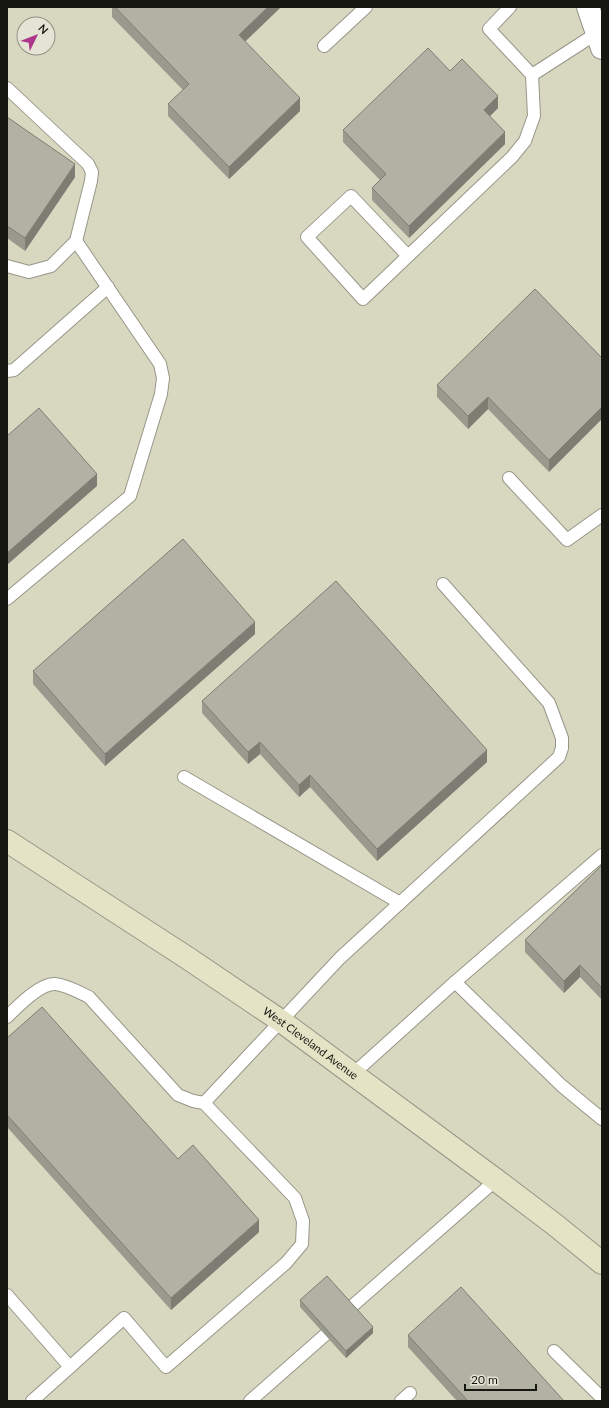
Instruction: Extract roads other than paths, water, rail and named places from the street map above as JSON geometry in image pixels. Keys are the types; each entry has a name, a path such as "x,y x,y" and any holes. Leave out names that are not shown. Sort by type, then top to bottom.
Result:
{"main road":[{"name":"West Cleveland Avenue","path":"7,841 280,1021 496,1180 602,1263"}],"street":[{"path":"588,7 600,37"}],"lane":[{"path":"324,46 366,7"},
{"path":"408,256 351,196 307,237 364,299 512,157 525,141 534,116 532,75 489,29 510,7"},
{"path":"532,75 600,37"},
{"path":"7,88 88,164 92,172 76,241 51,266 29,272 7,266"},
{"path":"7,598 130,496 161,394 163,378 160,364 76,241"},
{"path":"7,370 14,370 108,287"},
{"path":"509,478 567,540 602,515"},
{"path":"204,1102 340,958 559,757 562,748 562,738 549,703 443,584"},
{"path":"184,777 400,903"},
{"path":"353,1074 455,982 602,856"},
{"path":"455,982 562,1086 602,1119"},
{"path":"7,1017 36,990 53,984 74,989 89,997 165,1082 178,1094 192,1101 204,1102 295,1198 303,1221 302,1244 286,1263 166,1366 124,1318 32,1401"},
{"path":"350,1308 496,1180"},
{"path":"7,1295 70,1367"},
{"path":"250,1401 325,1335"},
{"path":"554,1351 602,1398"}]}
